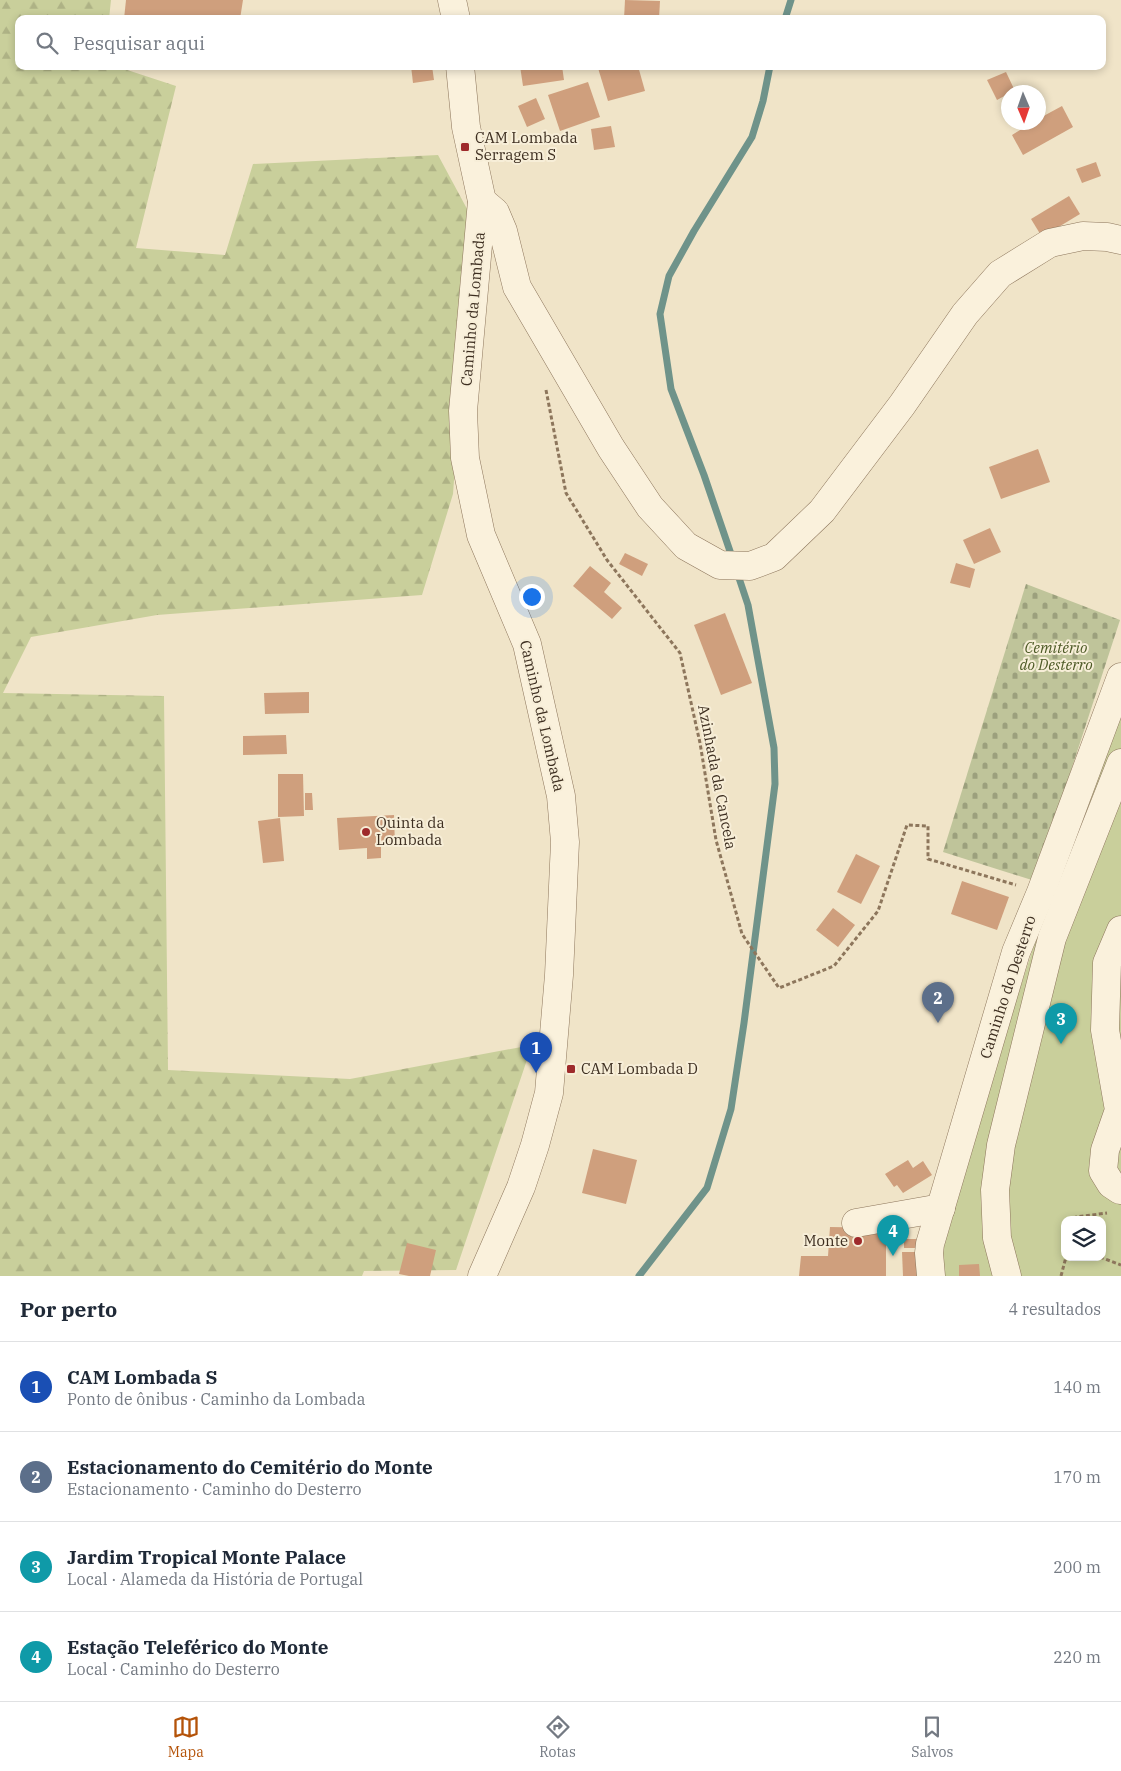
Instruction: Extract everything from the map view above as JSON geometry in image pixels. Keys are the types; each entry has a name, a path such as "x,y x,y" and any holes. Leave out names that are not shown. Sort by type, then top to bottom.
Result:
{"street":[{"path":"452,0 455,15"},
{"name":"Caminho da Lombada","path":"460,70 466,127 482,201 463,411 465,458 481,534 527,644 561,796 565,842 559,975 549,1093 521,1187 482,1276"},
{"path":"482,201 495,212 503,231 517,287 611,448 650,507 686,546 720,565 750,566 774,557 822,512 902,405 965,314 1000,274 1050,243 1083,236 1107,236 1121,240"},
{"name":"Caminho do Desterro","path":"931,1276 930,1244 1016,952 1041,892 1121,677"},
{"path":"1007,1276 997,1238 994,1190 1001,1145 1052,938 1121,763"},
{"path":"1116,1201 1112,1184 1104,1171 1105,1150 1119,1110 1105,1030 1107,963 1121,930"},
{"path":"856,1223 941,1208"}],"path":[{"name":"Azinhada da Cancela","path":"544,384 566,493 607,560 680,653 700,743 716,840 742,934 779,988 834,966 878,911 907,825 928,826 928,859 1041,892"},
{"path":"1078,1216 1116,1201"},
{"path":"1106,1259 1121,1265"},
{"path":"1060,1276 1065,1261"}],"green space":[{"path":"0,0 111,0 109,15 15,15 15,70 127,70 176,86 136,248 225,255 253,164 438,155 473,220 453,494 422,595 157,615 31,637 3,693 164,696 168,1070 350,1079 532,1045 456,1270 364,1271 362,1276 0,1276"},
{"name":"Cemitério do Desterro","path":"1026,584 1120,620 1035,881 943,852"},
{"path":"1121,699 1121,1276 941,1276 937,1242 1059,869"}],"building":[{"path":"126,0 243,0 241,15 124,15"},
{"path":"625,0 660,1 659,15 624,15"},
{"path":"411,70 433,70 434,80 413,83"},
{"path":"521,70 563,70 564,80 523,86"},
{"path":"599,70 639,70 645,91 608,101"},
{"path":"1006,72 1012,85 1001,85 1001,98 997,100 987,80"},
{"path":"588,82 600,117 560,131 548,95"},
{"path":"536,98 545,119 527,127 518,106"},
{"path":"1062,106 1073,127 1023,155 1012,135 1020,130 1046,130 1046,115"},
{"path":"611,126 615,147 594,150 591,129"},
{"path":"1096,162 1101,176 1082,183 1076,169"},
{"path":"1069,196 1080,214 1042,237 1031,219"},
{"path":"1038,449 1050,482 1001,499 989,467"},
{"path":"990,528 1001,552 974,564 963,540"},
{"path":"625,553 648,564 642,576 619,564"},
{"path":"956,563 975,569 970,588 950,583"},
{"path":"590,566 611,583 604,592 622,608 612,619 573,586"},
{"path":"725,613 752,683 721,695 694,625"},
{"path":"309,692 309,713 265,714 264,693"},
{"path":"286,735 287,754 243,755 243,736"},
{"path":"278,774 303,774 304,816 278,817"},
{"path":"305,793 312,793 313,810 305,810"},
{"name":"Quinta da Lombada","path":"394,815 395,846 381,846 381,858 367,859 367,848 339,850 337,818"},
{"path":"280,818 284,861 263,863 258,821"},
{"path":"856,854 880,866 861,904 837,892"},
{"path":"962,881 1009,897 997,930 951,914"},
{"path":"833,908 855,925 838,947 816,930"},
{"path":"593,1149 637,1160 626,1204 582,1193"},
{"path":"908,1160 913,1168 923,1161 932,1175 903,1193 897,1185 894,1187 885,1174"},
{"name":"Monte","path":"830,1227 886,1228 886,1276 799,1276 801,1256 828,1256"},
{"path":"904,1239 925,1239 925,1248 904,1248"},
{"path":"407,1243 436,1250 430,1276 399,1274"},
{"path":"902,1252 917,1252 918,1276 903,1276"},
{"path":"979,1264 980,1276 959,1276 959,1265"}],"waterway":[{"path":"786,15 791,0"},
{"path":"733,560 704,475 671,389 660,314 669,276 694,231 752,137 763,101 769,70"},
{"path":"639,1276 707,1188 731,1109 744,1023 775,784 774,748 748,605 737,572"}],"place":[{"name":"CAM Lombada Serragem S","path":"465,147"},
{"name":"Quinta da Lombada","path":"366,832"},
{"name":"Estacionamento do Cemitério do Monte","path":"938,1023"},
{"name":"Jardim Tropical Monte Palace","path":"1061,1044"},
{"name":"CAM Lombada D","path":"571,1069"},
{"name":"CAM Lombada S","path":"536,1073"},
{"name":"Monte","path":"858,1241"},
{"name":"Estação Teleférico do Monte","path":"893,1256"}]}
